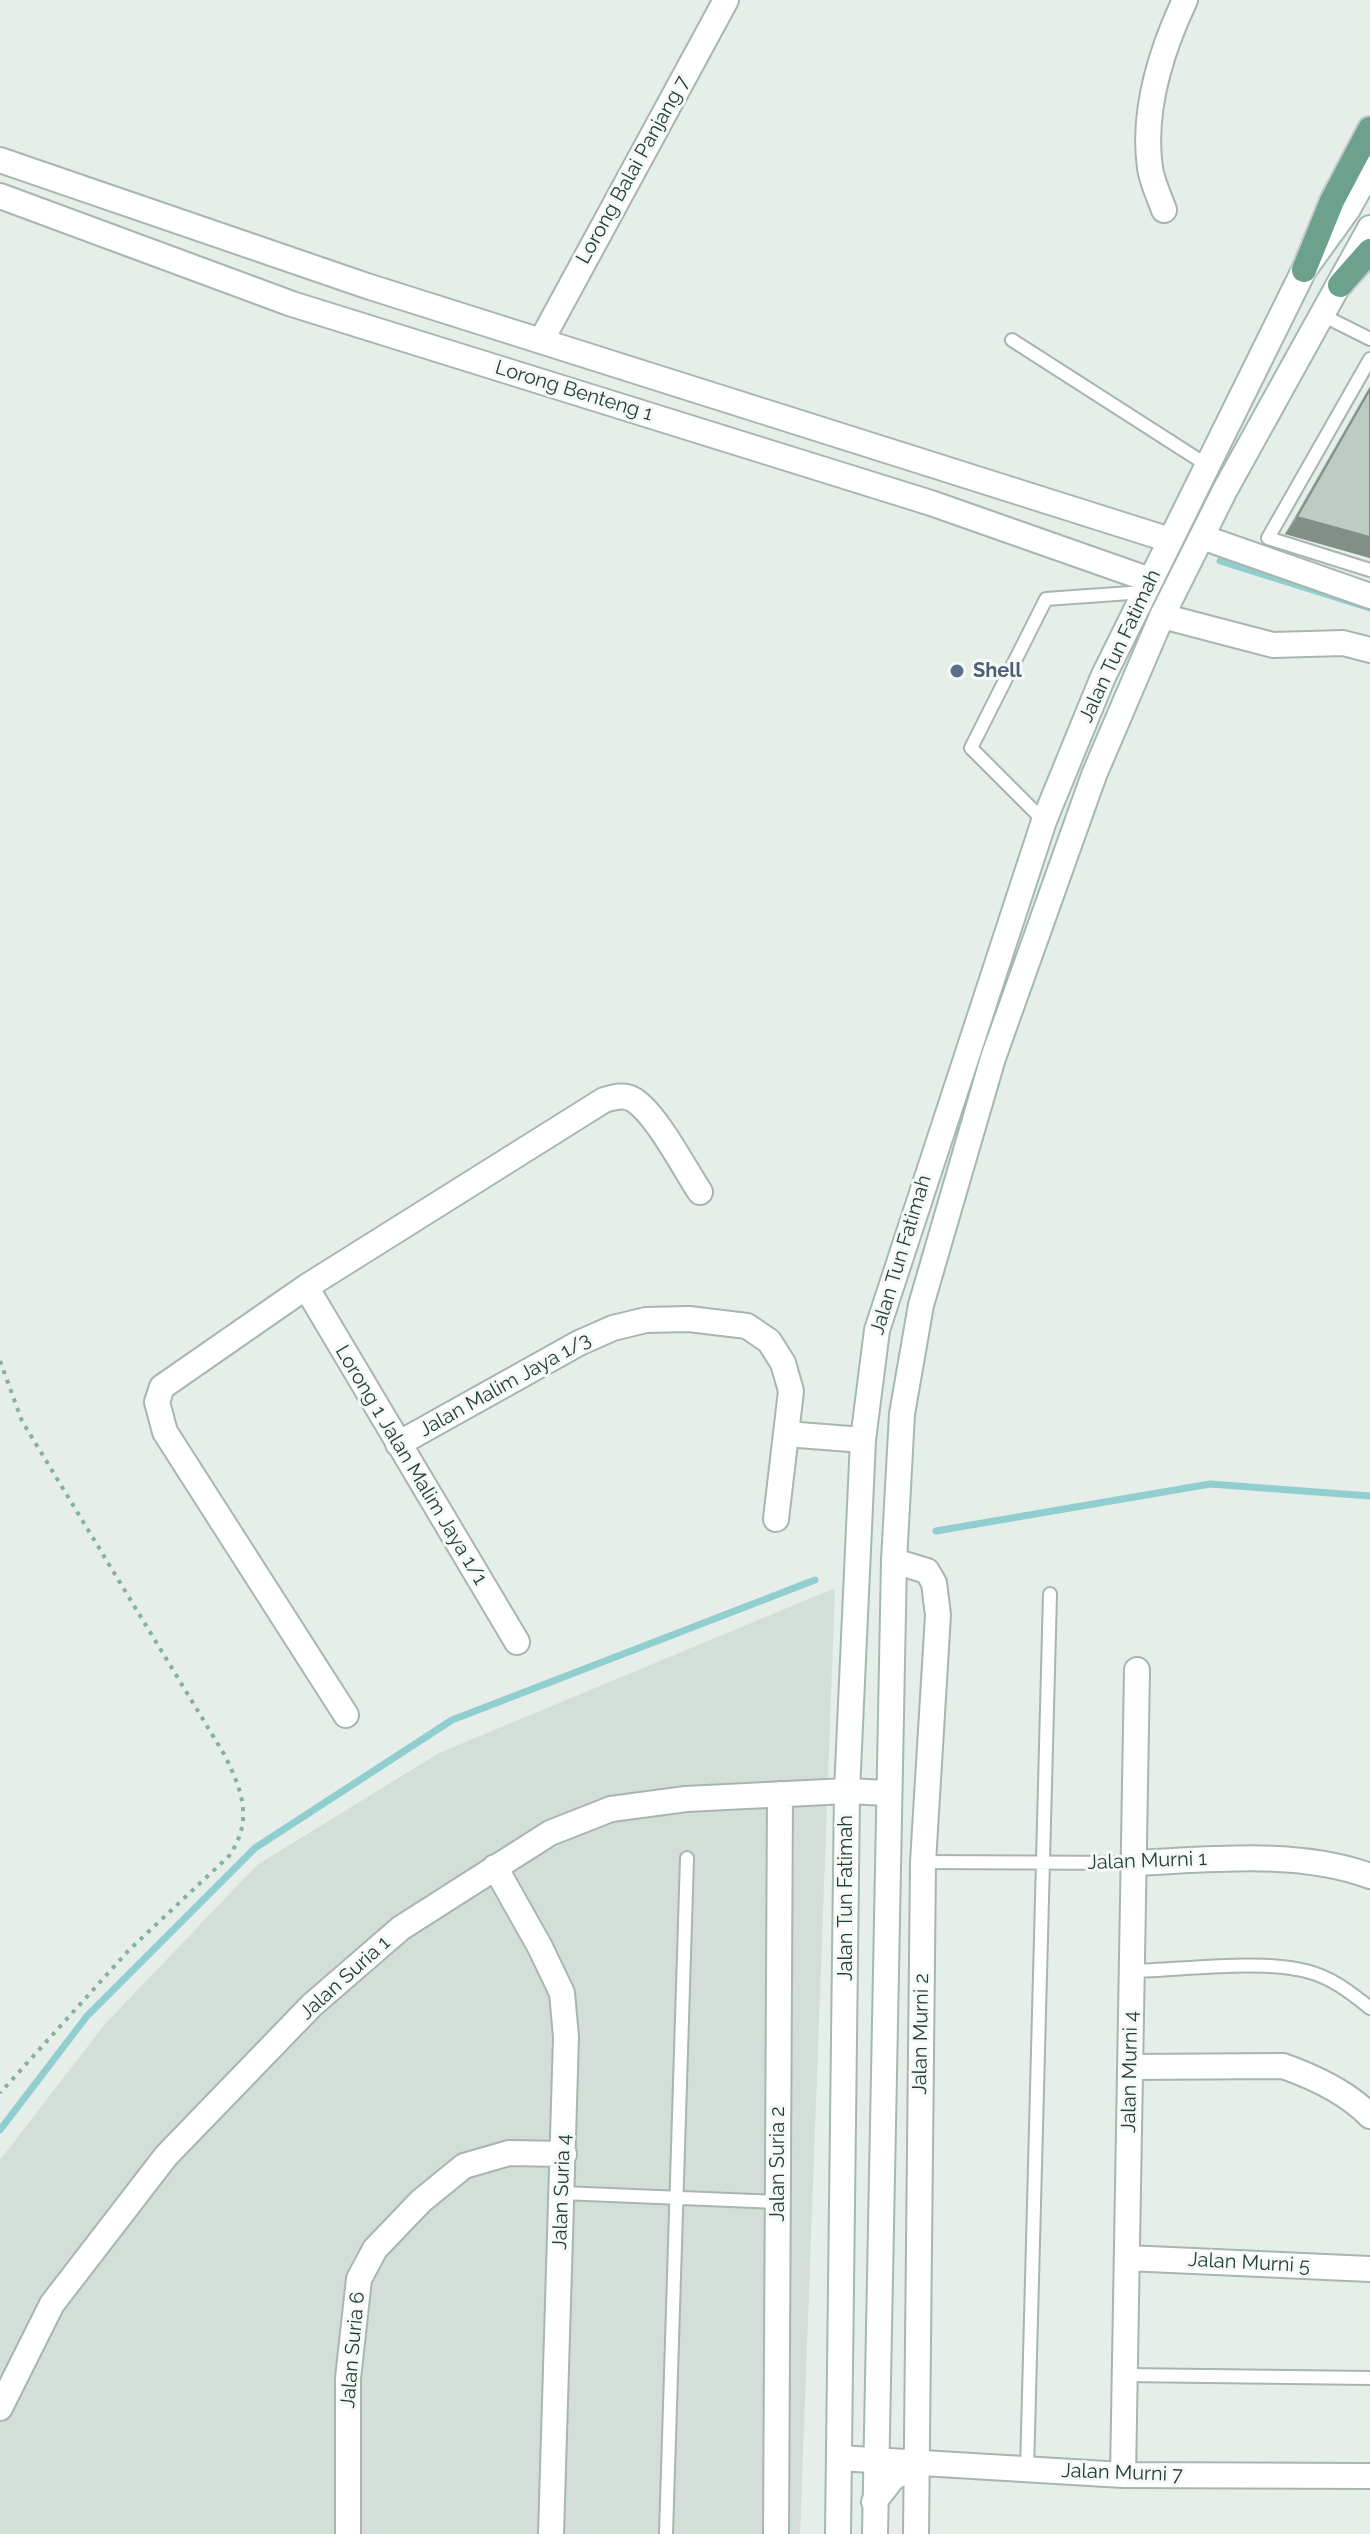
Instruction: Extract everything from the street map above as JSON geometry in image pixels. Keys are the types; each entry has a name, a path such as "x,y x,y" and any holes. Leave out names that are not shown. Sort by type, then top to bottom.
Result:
{"main road":[{"path":"1304,270 1332,201 1370,129"},
{"path":"1340,285 1370,251"}],"street":[{"name":"Lorong Balai Panjang 7","path":"541,341 726,0"},
{"path":"1164,210 1150,169 1152,98 1170,32 1185,0"},
{"path":"0,160 367,286 1170,540"},
{"name":"Jalan Tun Fatimah","path":"838,2534 847,1791 863,1440 877,1330 1044,821 1103,677 1304,270 1348,209 1370,169"},
{"name":"Lorong Benteng 1","path":"0,196 292,304 931,503 1147,586"},
{"name":"Jalan Tun Fatimah","path":"875,2534 894,1561 902,1414 921,1305 993,1058 1094,775 1162,616 1266,414 1324,316 1370,228"},
{"path":"1202,537 1370,596"},
{"path":"1162,616 1273,645 1343,643 1370,650"},
{"path":"346,1715 165,1432 157,1402 162,1387 306,1287 604,1100 619,1095 633,1099 645,1110 700,1192"},
{"name":"Lorong 1 Jalan Malim Jaya 1/1","path":"306,1287 517,1642"},
{"name":"Jalan Malim Jaya 1/3","path":"398,1444 579,1343 613,1328 646,1320 689,1319 747,1326 769,1341 783,1363 791,1391 776,1519"},
{"path":"786,1434 863,1440"},
{"name":"Jalan Murni 2","path":"894,1561 927,1571 938,1597 923,1862 916,2534"},
{"name":"Jalan Murni 4","path":"1123,2475 1137,1670"},
{"name":"Jalan Suria 1","path":"0,2408 52,2304 166,2156 312,2005 401,1928 550,1833 611,1809 686,1799 847,1791 888,1793"},
{"name":"Jalan Suria 2","path":"776,2534 780,1794"},
{"name":"Jalan Murni 1","path":"1134,1863 1238,1858 1326,1864 1370,1876"},
{"name":"Jalan Suria 4","path":"495,1867 562,1993 566,2037 551,2534"},
{"path":"1130,2067 1283,2066 1306,2074 1357,2102 1370,2116"},
{"name":"Jalan Suria 6","path":"348,2534 348,2378 359,2279 375,2249 421,2201 464,2166 509,2153 564,2154"},
{"name":"Jalan Murni 5","path":"1127,2258 1370,2269"},
{"name":"Jalan Murni 7","path":"839,2458 1123,2475 1370,2476"},
{"path":"874,2502 892,2479 917,2463"}],"lane":[{"path":"1324,316 1370,339"},
{"path":"1012,340 1207,465"},
{"path":"1370,359 1268,538 1370,570"},
{"path":"1044,821 971,748 1046,599 1147,586"},
{"path":"1027,2470 1050,1594"},
{"path":"666,2534 687,1858"},
{"name":"Jalan Murni 1","path":"923,1862 1134,1863"},
{"path":"1132,1971 1275,1967 1306,1971 1338,1983 1370,2008"},
{"path":"562,2193 778,2202"},
{"path":"1125,2375 1370,2378"}],"path":[{"path":"0,1361 26,1430 224,1754 243,1796 245,1815 238,1842 229,1856 129,1950 0,2093"}],"shaded area":[{"path":"835,1588 800,2534 0,2534 0,2160 105,2024 257,1865 439,1753"}],"building":[{"path":"1370,389 1370,537 1297,517"}],"waterway":[{"path":"1220,561 1370,608"},
{"path":"936,1531 1210,1484 1370,1496"},
{"path":"0,2130 87,2016 255,1848 452,1720 815,1580"}],"place":[{"name":"Shell","path":"957,671"}]}
